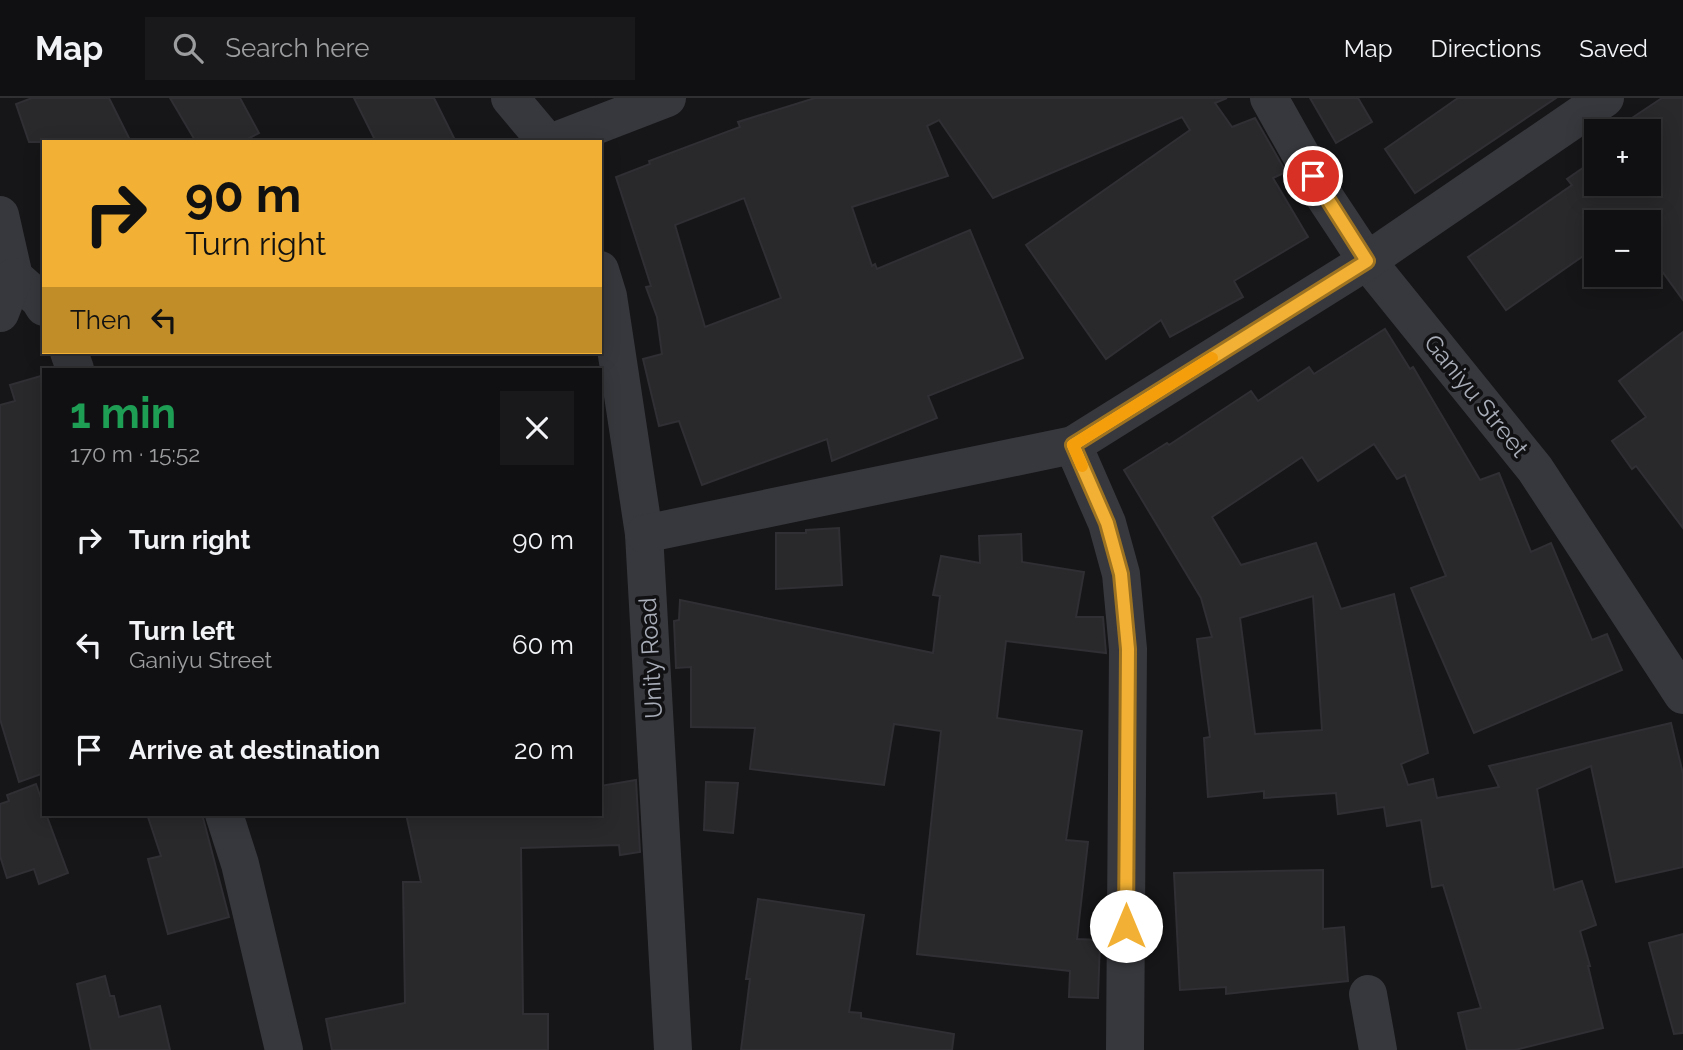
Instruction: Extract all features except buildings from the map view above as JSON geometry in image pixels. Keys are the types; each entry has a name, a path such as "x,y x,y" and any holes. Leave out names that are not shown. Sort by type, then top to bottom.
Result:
{"street":[{"path":"510,98 545,140"},
{"path":"558,140 667,98"},
{"name":"Ganiyu Street","path":"1269,98 1324,196 1367,261 1535,470 1683,695"},
{"path":"644,534 1073,445 1367,261 1605,98"},
{"path":"0,215 14,277 0,313"},
{"name":"Unity Road","path":"602,276 608,296 644,534 673,1050"},
{"path":"14,277 42,304"},
{"path":"1073,445 1107,523 1121,574 1128,649 1125,1050"},
{"path":"225,816 240,864 284,1050"},
{"path":"1368,994 1378,1050"}],"slow traffic":[{"path":"1082,466 1073,445 1212,358"}],"route":[{"path":"1126,926 1128,649 1121,574 1107,523 1073,445 1367,261 1313,176"}]}
